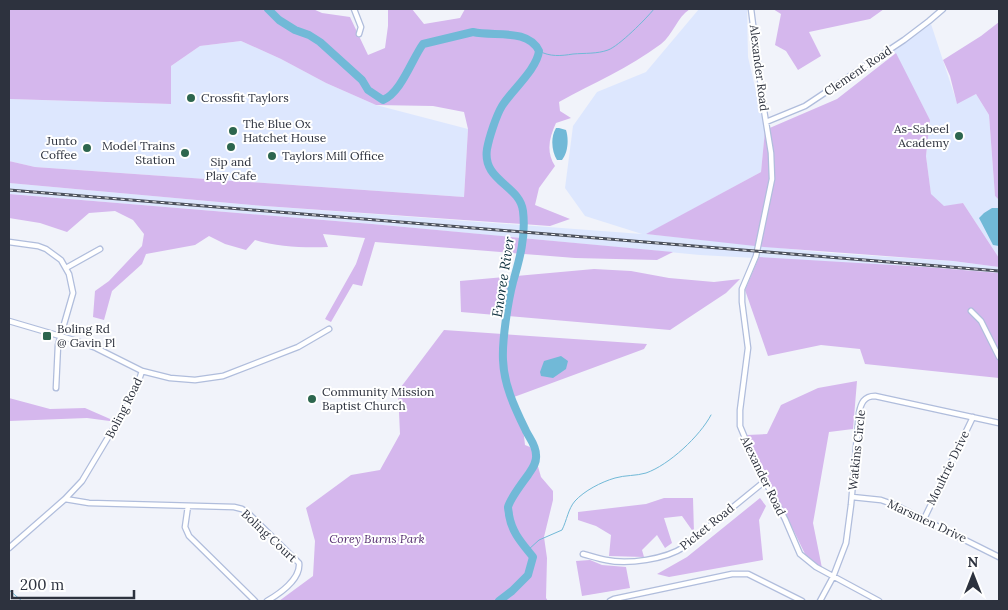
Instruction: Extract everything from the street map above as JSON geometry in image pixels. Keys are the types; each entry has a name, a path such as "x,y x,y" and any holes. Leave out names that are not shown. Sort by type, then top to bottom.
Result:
{"street":[{"path":"354,9 361,27 359,34"},
{"name":"Alexander Road","path":"751,9 771,153 772,186 756,256 742,289 748,348 739,415 742,433 800,554 808,563 879,601"},
{"name":"Clement Road","path":"766,122 805,106 904,40 943,9"},
{"path":"9,242 46,248 59,258 66,268 71,281 73,293 61,336 56,363 56,388"},
{"path":"66,268 100,249"},
{"path":"971,310 981,321 999,357"},
{"name":"Boling Road","path":"9,321 96,348 142,371 136,389 87,474 66,499 9,548"},
{"path":"142,371 178,379 218,378 298,347 329,329"},
{"name":"Watkins Circle","path":"820,601 833,577 846,543 860,405 865,399 875,396 999,423"},
{"name":"Moultrie Drive","path":"924,519 973,417"},
{"name":"Picket Road","path":"583,554 606,560 621,561 650,559 674,553 765,481"},
{"name":"Marsmen Drive","path":"852,497 886,501 999,557"},
{"name":"Boling Court","path":"66,499 90,503 234,507 242,510 298,561 299,568 296,576 267,601"},
{"path":"188,506 185,528 189,536 255,601"},
{"path":"610,601 732,574 748,574 802,601"}],"shaded area":[{"path":"699,9 747,9 748,57 765,130 761,172 647,234 829,253 953,261 999,267 999,273 926,267 700,255 372,224 9,194 9,183 252,205 642,234 585,216 565,188 573,126 597,92 646,72"},
{"name":"As-Sabeel Academy","path":"931,24 957,103 976,94 989,115 995,196 999,200 999,258 963,203 944,207 931,195 926,156 930,120 894,51"},
{"path":"241,41 281,59 326,83 376,105 468,129 464,197 35,167 9,161 9,99 170,104 171,66 200,46"}],"green space":[{"path":"9,9 313,9 322,13 350,17 368,55 385,48 388,9 412,9 424,24 460,18 465,9 690,9 669,36 649,53 559,102 560,111 571,118 556,123 550,140 550,155 555,166 539,188 535,205 570,219 550,226 252,205 9,183 9,161 35,167 464,197 468,129 464,112 433,106 376,105 326,83 281,59 241,41 200,46 171,66 171,104 10,99"},
{"path":"773,9 884,9 870,19 809,32 821,56 798,70 786,51 775,45 781,14"},
{"path":"999,22 999,200 995,196 989,115 976,94 957,104 950,76 943,60"},
{"path":"896,53 930,120 926,156 931,194 944,206 963,203 999,258 999,267 953,261 764,247 646,234 761,172 765,130 837,99"},
{"path":"9,194 372,224 673,252 657,260 575,258 375,242 362,286 353,284 331,322 325,319 356,264 365,238 323,234 328,247 282,246 255,240 246,250 225,244 209,236 195,245 146,254 142,264 112,291 104,320 93,317 95,291 109,281 142,246 144,234 133,220 115,211 89,213 67,232 40,223 9,218"},
{"path":"759,257 999,273 999,378 865,364 860,349 821,345 768,356 745,290"},
{"path":"594,269 631,271 669,278 714,282 740,279 726,293 670,330 461,312 460,281"},
{"name":"Corey Burns Park","path":"444,330 647,344 644,349 514,397 525,445 530,447 535,456 541,477 553,491 553,500 544,537 547,558 546,598 548,601 279,601 313,576 315,541 306,508 351,475 380,470 400,434 398,391"},
{"path":"857,381 853,429 829,432 813,523 823,573 806,556 747,435 767,434 781,405 818,388"},
{"path":"9,398 50,409 85,408 117,422 87,418 9,421"},
{"path":"664,498 693,498 694,533 682,516 664,518 672,543 665,548 657,535 642,550 644,557 609,556 611,535 596,526 578,520 578,512 646,504"},
{"path":"760,498 766,506 759,520 763,560 669,577 657,574 687,557"},
{"path":"590,560 602,565 626,567 630,588 582,596 576,561"}],"water":[{"path":"556,128 566,130 567,134 567,150 562,160 557,160 553,149 552,140"},
{"path":"992,208 999,208 999,246 993,245 979,218"},
{"path":"561,356 568,361 566,369 553,378 541,376 540,372 544,361"}],"waterway":[{"name":"Enoree River","path":"268,9 279,20 320,42 362,80 368,90 383,100 401,83 423,44 473,32 519,36 534,44 539,51 534,65 500,110 487,149 487,160 490,169 515,195 523,211 523,238 507,310 503,360 505,379 511,397 536,451 533,468 508,507 510,521 515,533 533,557 528,575 499,601"},
{"path":"539,51 560,56 608,50 625,38 654,9"},
{"path":"528,550 539,540 562,530 573,504 583,494 593,487 610,480 646,473 664,464 692,440 711,415"},
{"path":"9,590 22,601"}],"railway":[{"path":"9,190 999,271"}],"place":[{"name":"Crossfit Taylors","path":"191,98"},
{"name":"The Blue Ox Hatchet House","path":"233,131"},
{"name":"As-Sabeel Academy","path":"959,136"},
{"name":"Sip and Play Cafe","path":"231,147"},
{"name":"Junto Coffee","path":"87,148"},
{"name":"Model Trains Station","path":"185,153"},
{"name":"Taylors Mill Office","path":"272,156"},
{"name":"Boling Rd @ Gavin Pl","path":"47,336"},
{"name":"Community Mission Baptist Church","path":"312,399"}]}
